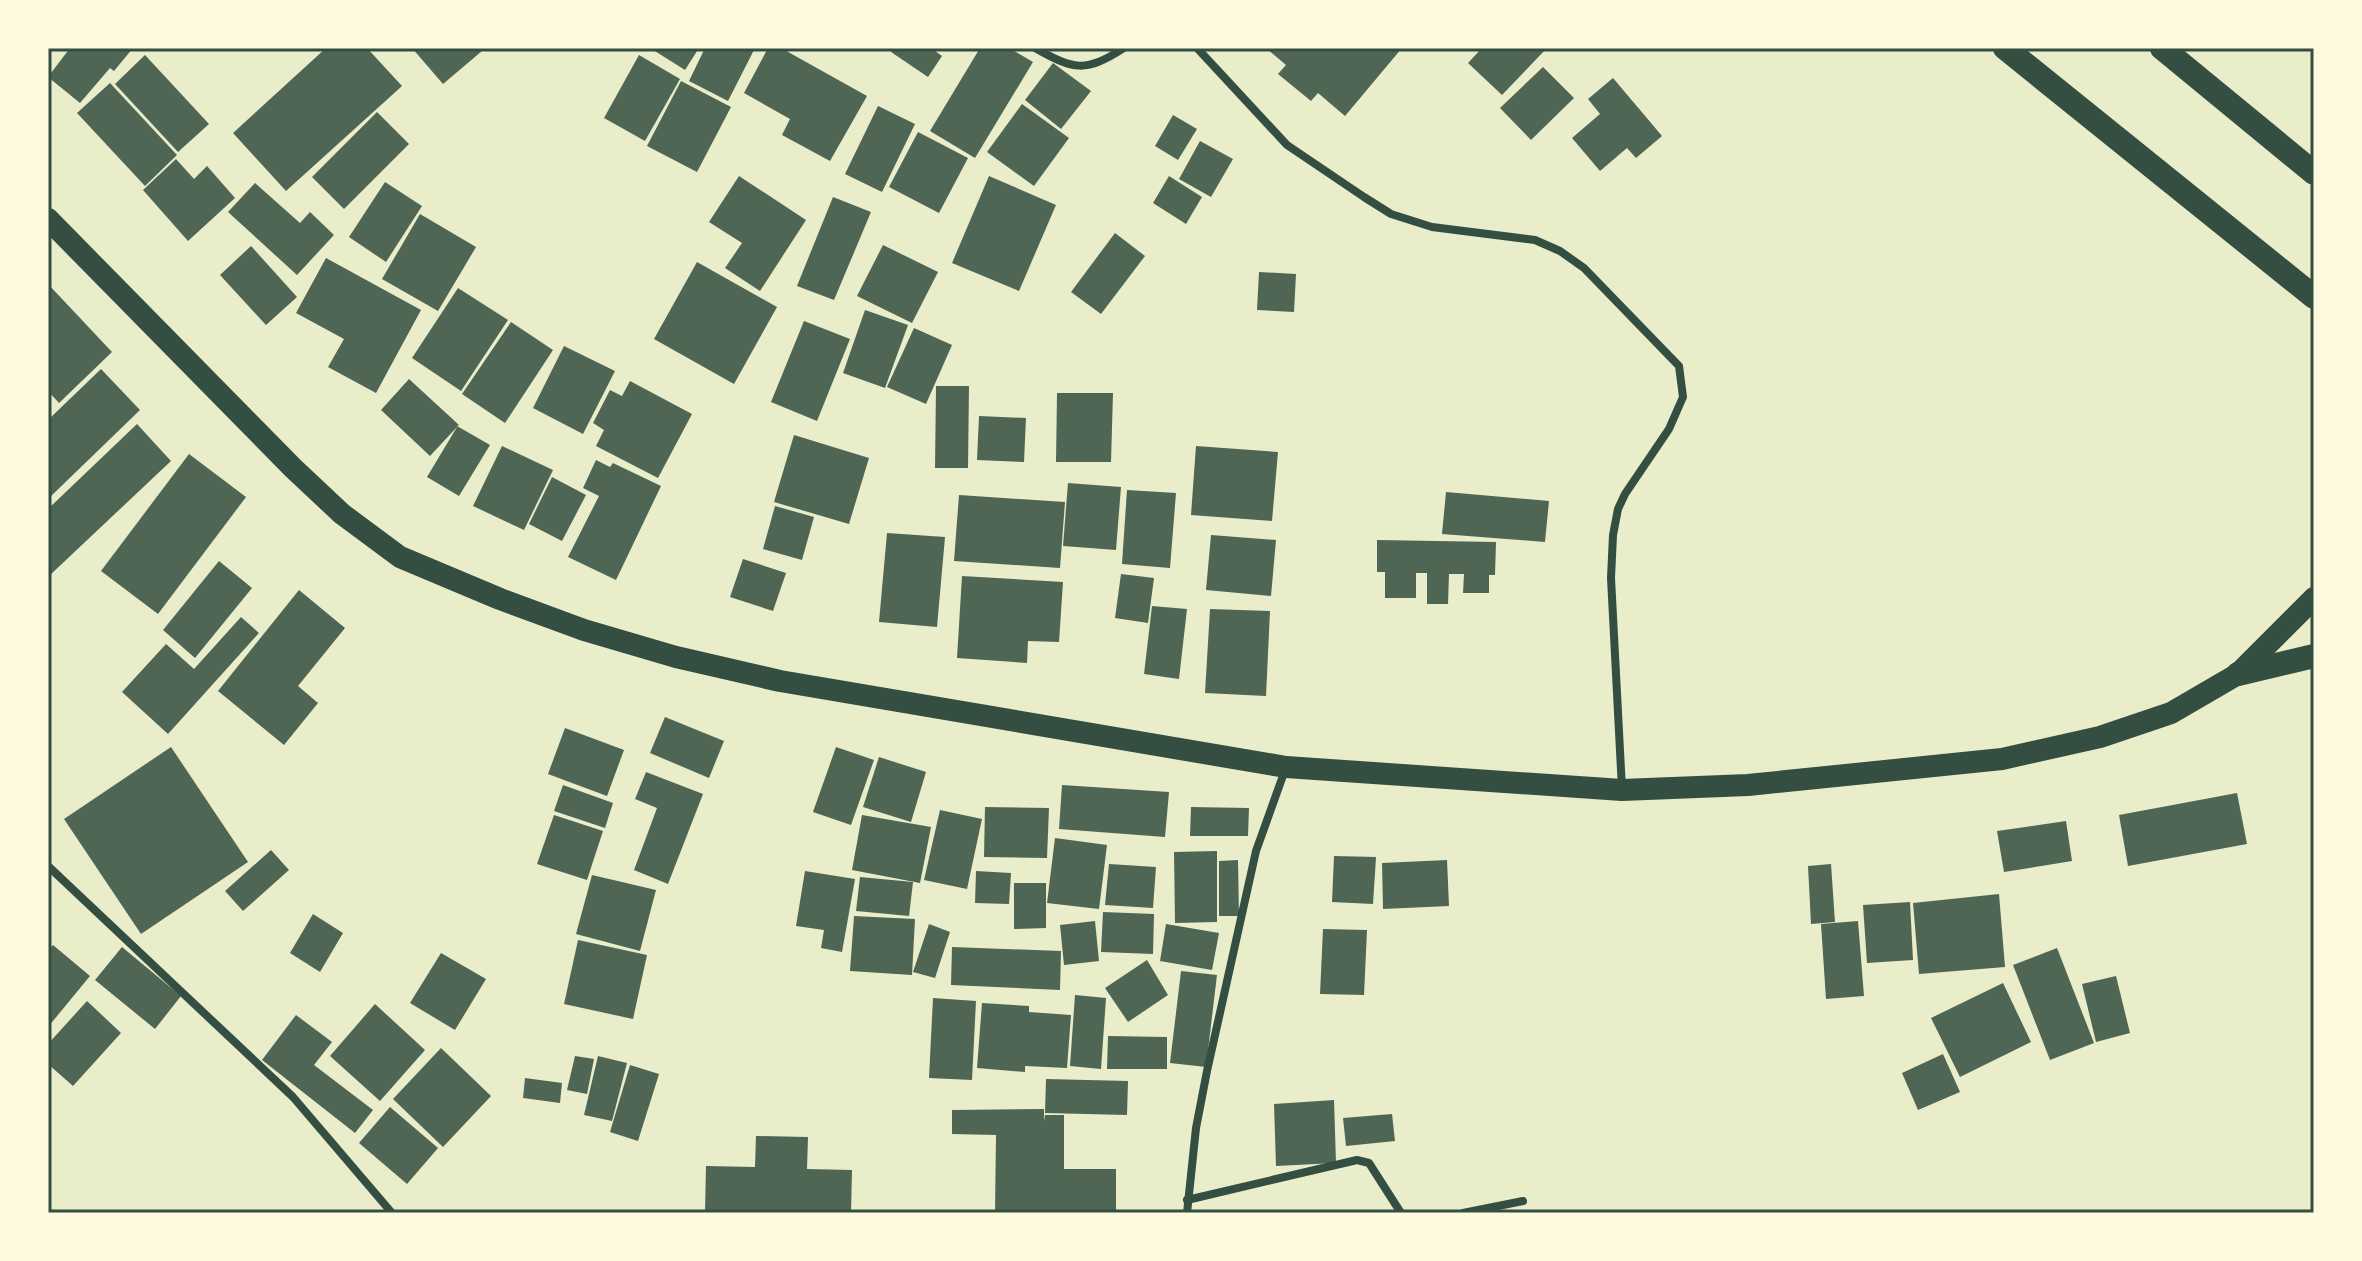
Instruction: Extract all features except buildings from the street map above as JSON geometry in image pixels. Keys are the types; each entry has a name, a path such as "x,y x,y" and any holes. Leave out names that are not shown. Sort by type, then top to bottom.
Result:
{"highway":[{"path":"2005,48 2314,297"},
{"path":"2162,48 2310,170"},
{"path":"48,219 293,468 342,514 400,557 584,630 676,657 780,681 1286,767 1622,790 1775,783 2002,759 2132,728 2171,713 2238,674 2314,598"},
{"path":"2238,674 2314,656"}],"street":[{"path":"1035,48 1075,67 1100,64 1124,48"},
{"path":"1197,48 1287,145 1364,197 1391,214 1432,227 1535,240 1560,251 1584,268 1679,366 1683,397 1669,429 1625,494 1618,509 1613,535 1611,578 1622,790"},
{"path":"1187,1213 1201,1099 1256,851 1286,767"},
{"path":"48,866 293,1097 392,1213"},
{"path":"1187,1200 1357,1160 1369,1163 1401,1213"},
{"path":"1463,1213 1523,1201"}]}
